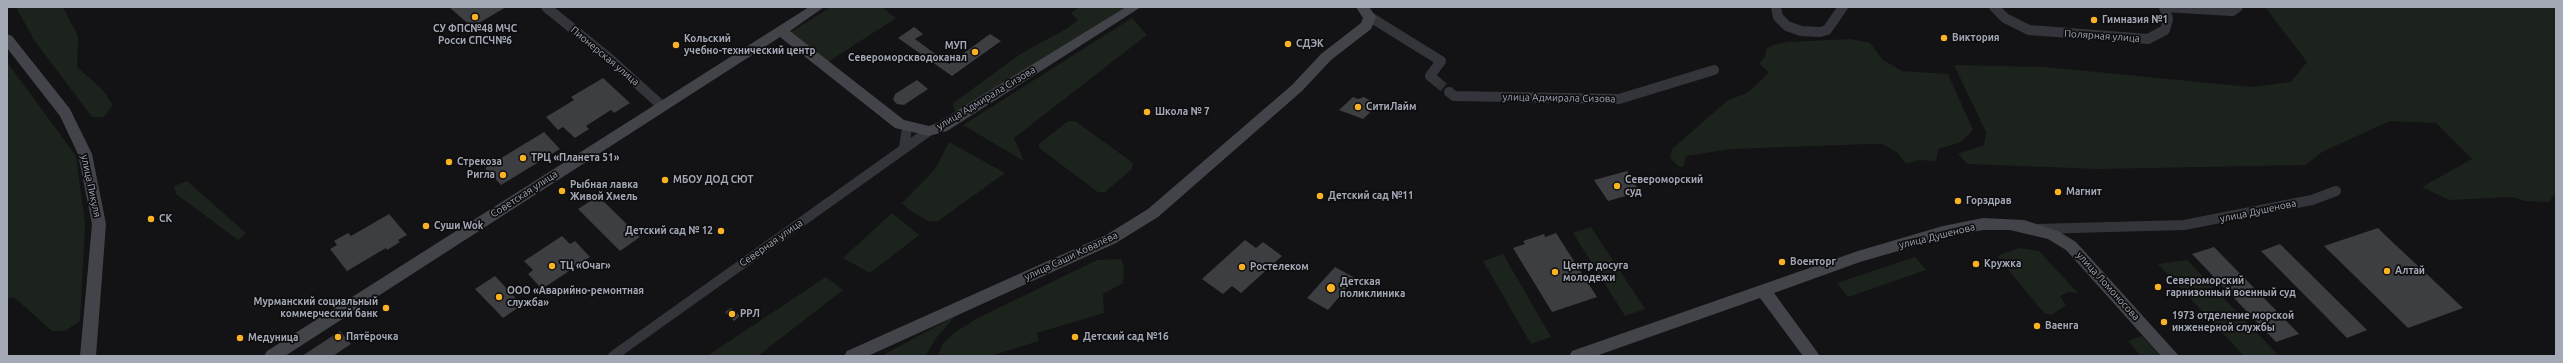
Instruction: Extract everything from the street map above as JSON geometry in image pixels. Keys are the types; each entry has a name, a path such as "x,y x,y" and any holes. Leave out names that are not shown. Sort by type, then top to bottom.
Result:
{"street":[{"name":"Пионерская улица","path":"546,7 610,59 662,106"},
{"name":"Советская улица","path":"272,356 818,7"},
{"name":"улица Адмирала Сизова","path":"781,31 907,128 929,131 942,127 1135,7"},
{"path":"1776,7 1778,17 1787,26 1801,31 1820,32 1827,30 1843,7"},
{"name":"Полярная улица","path":"1994,7 2005,18 2028,30 2148,39 2165,30 2168,19 2164,7 2232,11 2238,7"},
{"path":"1366,12 1441,61 1430,76 1436,81"},
{"name":"улица Саши Ковалёва","path":"852,356 1111,238 1153,213 1297,88 1326,57 1366,26 1366,12"},
{"name":"улица Пикуля","path":"7,39 65,113 85,154 99,224 88,356"},
{"name":"улица Адмирала Сизова","path":"1449,92 1454,96 1619,99 1714,70"},
{"path":"904,148 907,128"},
{"name":"Северная улица","path":"613,356 929,131"},
{"name":"улица Душенова","path":"1577,356 1858,257 1944,232 1982,224 2010,224 2035,229 2184,225 2312,200 2336,191"},
{"name":"улица Ломоносова","path":"2035,229 2053,235 2071,246 2171,356"},
{"path":"1763,290 1812,356"}],"shaded area":[{"path":"16,7 63,7 78,36 77,67 102,89 113,105 104,117 92,117 34,40"},
{"path":"831,7 882,7 896,18 828,62 791,32"},
{"path":"1079,7 1127,7 955,112 953,103 1022,53 1066,29 1078,20 1071,13"},
{"path":"2265,7 2556,7 2556,192 2549,202 2525,201 2512,197 2449,200 2422,187 2472,159 2436,123 2390,121 2322,152 2306,165 2098,169 1967,164 1958,154 1984,145 1986,132 1954,65 2045,67 2251,87 2291,82 2307,62"},
{"path":"1132,18 1147,35 1014,138 1024,161 963,125"},
{"path":"1851,39 1870,43 1883,60 1902,71 1948,74 1973,130 1961,142 1938,149 1936,161 1919,160 1906,164 1898,153 1882,144 1731,149 1686,156 1683,167 1678,166 1670,158 1672,149 1728,100 1747,93 1769,73 1759,63 1765,57 1766,49 1773,45 1788,42"},
{"path":"7,62 76,156 85,223 80,321 65,331 52,331 14,297 7,299"},
{"path":"1068,121 1075,121 1133,163 1132,169 1105,192 1098,192 1039,148 1039,144"},
{"path":"949,142 1005,173 938,221 930,222 909,210 902,203 935,169"},
{"path":"187,181 246,233 238,240 176,194 174,186"},
{"path":"892,213 919,235 870,273 843,258"},
{"path":"1591,227 1645,309 1625,316 1573,233"},
{"path":"2019,248 2039,251 2078,293 2068,292 2060,296 2066,305 2051,315 2044,313 1997,256"},
{"path":"1503,254 1551,337 1531,344 1483,261"},
{"path":"1915,257 1926,270 1848,297 1837,283"},
{"path":"1121,259 1124,268 1123,283 1103,294 1104,313 1037,333 1039,341 990,356 938,356 942,345 954,333 976,319 1097,260"},
{"path":"2187,260 2279,356 2244,356 2158,264"},
{"path":"826,277 843,290 758,356 707,356"},
{"path":"954,317 937,337 925,356 881,356"},
{"path":"2142,336 2160,356 2141,356 2128,341"}],"building":[{"name":"СУ ФПС№48 МЧС Росси СПСЧ№6","path":"449,7 506,7 472,27"},
{"name":"МУП Североморскводоканал","path":"914,27 923,34 915,39 949,64 990,34 1001,41 952,76 898,38"},
{"path":"603,78 630,103 614,113 611,110 586,126 589,129 575,138 563,127 558,130 546,117 574,100 571,97"},
{"path":"917,80 928,89 904,105 897,104 893,100 895,94"},
{"name":"СитиЛайм","path":"1353,97 1358,99 1364,97 1378,105 1363,119 1339,110"},
{"name":"ТРЦ «Планета 51»","path":"544,132 560,149 501,185 485,168"},
{"name":"Североморский суд","path":"1627,171 1640,192 1608,201 1594,180"},
{"path":"598,196 640,237 620,251 578,209"},
{"path":"389,214 407,235 398,240 400,242 387,250 386,248 347,271 330,249 337,245 334,241 348,233 351,236"},
{"name":"Алтай","path":"2378,228 2463,308 2408,328 2324,246"},
{"name":"Центр досуга молодежи","path":"1556,233 1597,297 1552,312 1513,248 1525,244 1523,241 1544,234 1545,237"},
{"name":"ТЦ «Очаг»","path":"562,236 570,244 575,241 590,257 542,289 528,274 533,270 524,261"},
{"name":"Ростелеком","path":"1245,240 1256,248 1263,242 1282,256 1241,293 1232,286 1223,294 1202,279"},
{"path":"2280,244 2367,330 2347,338 2261,251"},
{"path":"2214,247 2299,334 2276,342 2192,254"},
{"name":"Детская поликлиника","path":"1335,267 1355,278 1328,310 1307,298"},
{"name":"ООО «Аварийно-ремонтная служба»","path":"495,276 522,305 503,318 475,289"},
{"name":"РРЛ","path":"731,308 740,316 734,321 725,312"},
{"name":"Пятёрочка","path":"340,331 351,344 333,356 302,356"}],"tunnel":[{"path":"1436,81 1449,92"}],"place":[{"name":"СУ ФПС№48 МЧС Росси СПСЧ№6","path":"475,17"},
{"name":"Гимназия №1","path":"2094,20"},
{"name":"Виктория","path":"1944,38"},
{"name":"СДЭК","path":"1288,44"},
{"name":"Кольский учебно-технический центр","path":"676,45"},
{"name":"МУП Североморскводоканал","path":"975,52"},
{"name":"СитиЛайм","path":"1358,107"},
{"name":"Школа № 7","path":"1147,112"},
{"name":"ТРЦ «Планета 51»","path":"523,158"},
{"name":"Стрекоза","path":"449,162"},
{"name":"Ригла","path":"503,175"},
{"name":"МБОУ ДОД СЮТ","path":"665,180"},
{"name":"Североморский суд","path":"1617,186"},
{"name":"Рыбная лавка Живой Хмель","path":"562,191"},
{"name":"Магнит","path":"2058,192"},
{"name":"Детский сад №11","path":"1320,196"},
{"name":"Горздрав","path":"1958,201"},
{"name":"СК","path":"151,219"},
{"name":"Суши Wok","path":"426,226"},
{"name":"Детский сад № 12","path":"721,231"},
{"name":"Военторг","path":"1782,262"},
{"name":"Кружка","path":"1976,264"},
{"name":"ТЦ «Очаг»","path":"552,266"},
{"name":"Ростелеком","path":"1242,267"},
{"name":"Алтай","path":"2387,271"},
{"name":"Центр досуга молодежи","path":"1555,272"},
{"name":"Североморский гарнизонный военный суд","path":"2158,287"},
{"name":"Детская поликлиника","path":"1331,288"},
{"name":"ООО «Аварийно-ремонтная служба»","path":"499,297"},
{"name":"Мурманский социальный коммерческий банк","path":"386,308"},
{"name":"РРЛ","path":"732,314"},
{"name":"1973 отделение морской инженерной службы","path":"2164,322"},
{"name":"Ваенга","path":"2037,326"},
{"name":"Пятёрочка","path":"338,337"},
{"name":"Детский сад №16","path":"1075,337"},
{"name":"Медуница","path":"240,338"}]}
